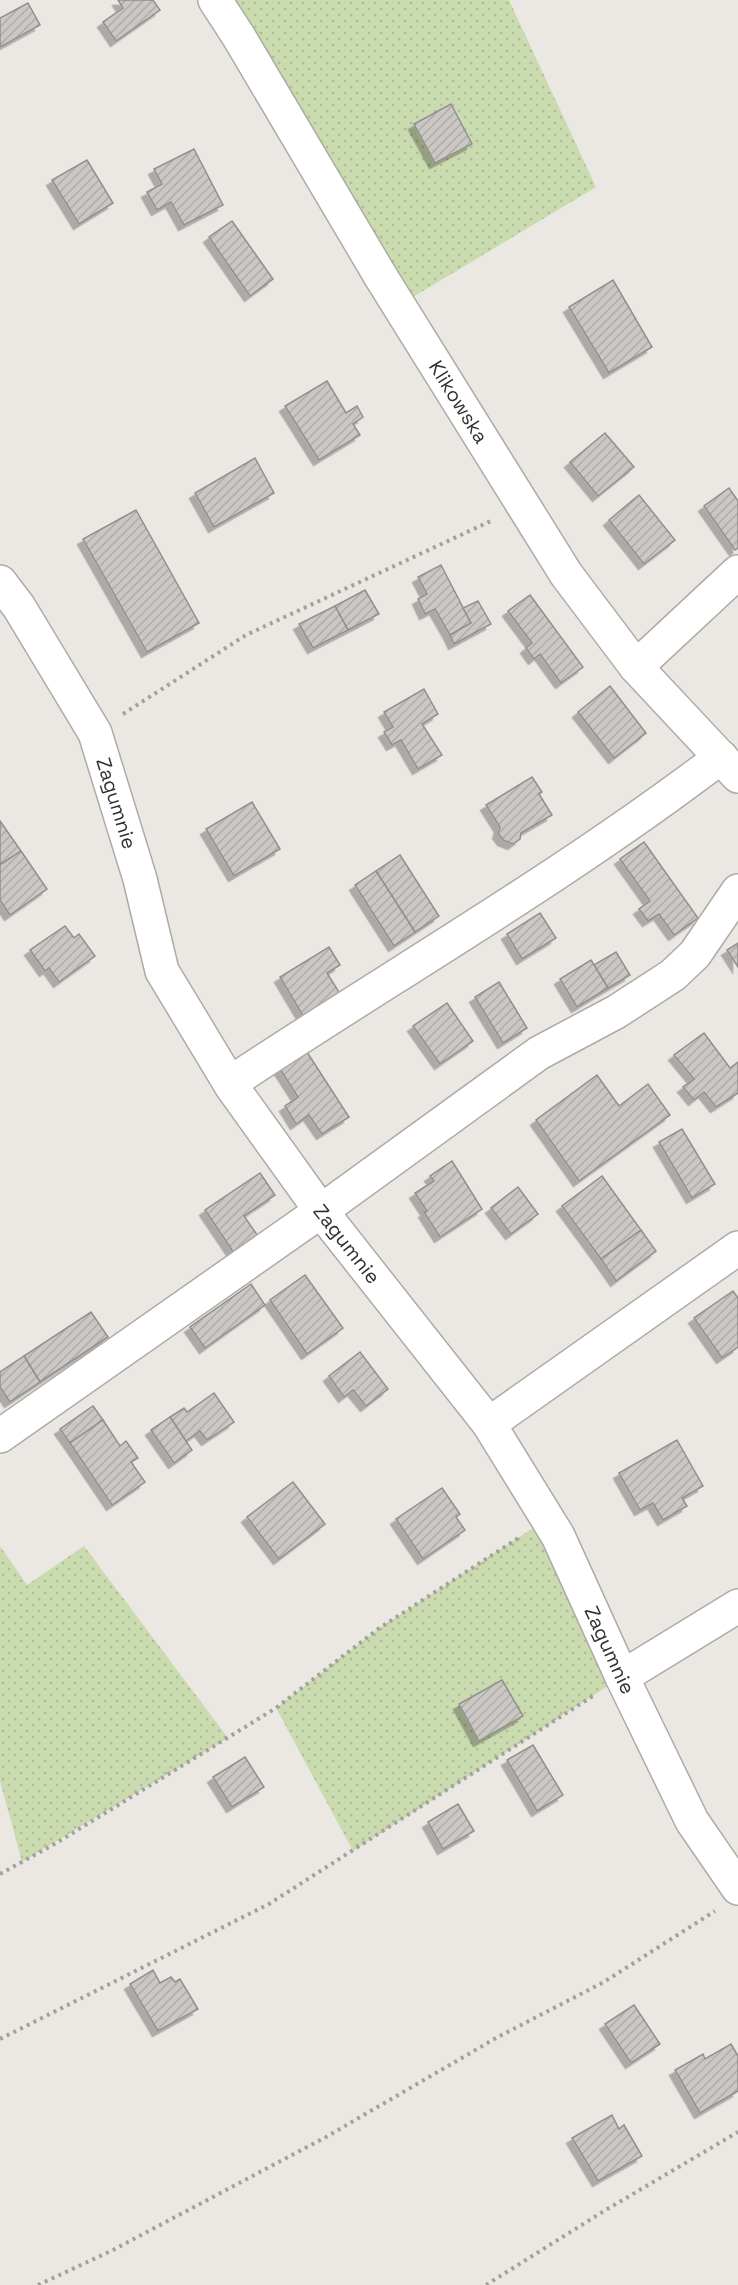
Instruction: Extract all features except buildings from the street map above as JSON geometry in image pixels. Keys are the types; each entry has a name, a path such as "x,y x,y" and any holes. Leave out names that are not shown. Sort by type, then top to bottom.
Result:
{"street":[{"name":"Klikowska","path":"215,0 387,287 566,574 636,667 729,767"},
{"path":"636,667 738,572"},
{"name":"Zagumnie","path":"0,582 19,607 95,733 140,879 162,971 230,1083 321,1212 489,1424 558,1536 622,1677 728,1898"},
{"path":"230,1083 484,920 672,795 729,767"},
{"path":"0,1436 321,1212 538,1053 616,1012 673,975 696,954 738,891"},
{"path":"489,1424 738,1248"},
{"path":"622,1677 738,1606"}],"path":[{"path":"95,733 246,635 447,540 524,507"},
{"path":"0,1874 58,1842 276,1708 378,1629 547,1519"},
{"path":"0,2039 269,1904 622,1677"},
{"path":"38,2285 113,2250 326,2137 496,2038 604,1982 728,1898"},
{"path":"486,2285 604,2211 738,2132"}],"green space":[{"path":"215,0 509,0 596,187 398,306"},
{"path":"547,1519 622,1677 353,1851 276,1708 378,1629"},
{"path":"0,1546 27,1585 84,1546 228,1738 22,1862 0,1781"}]}
